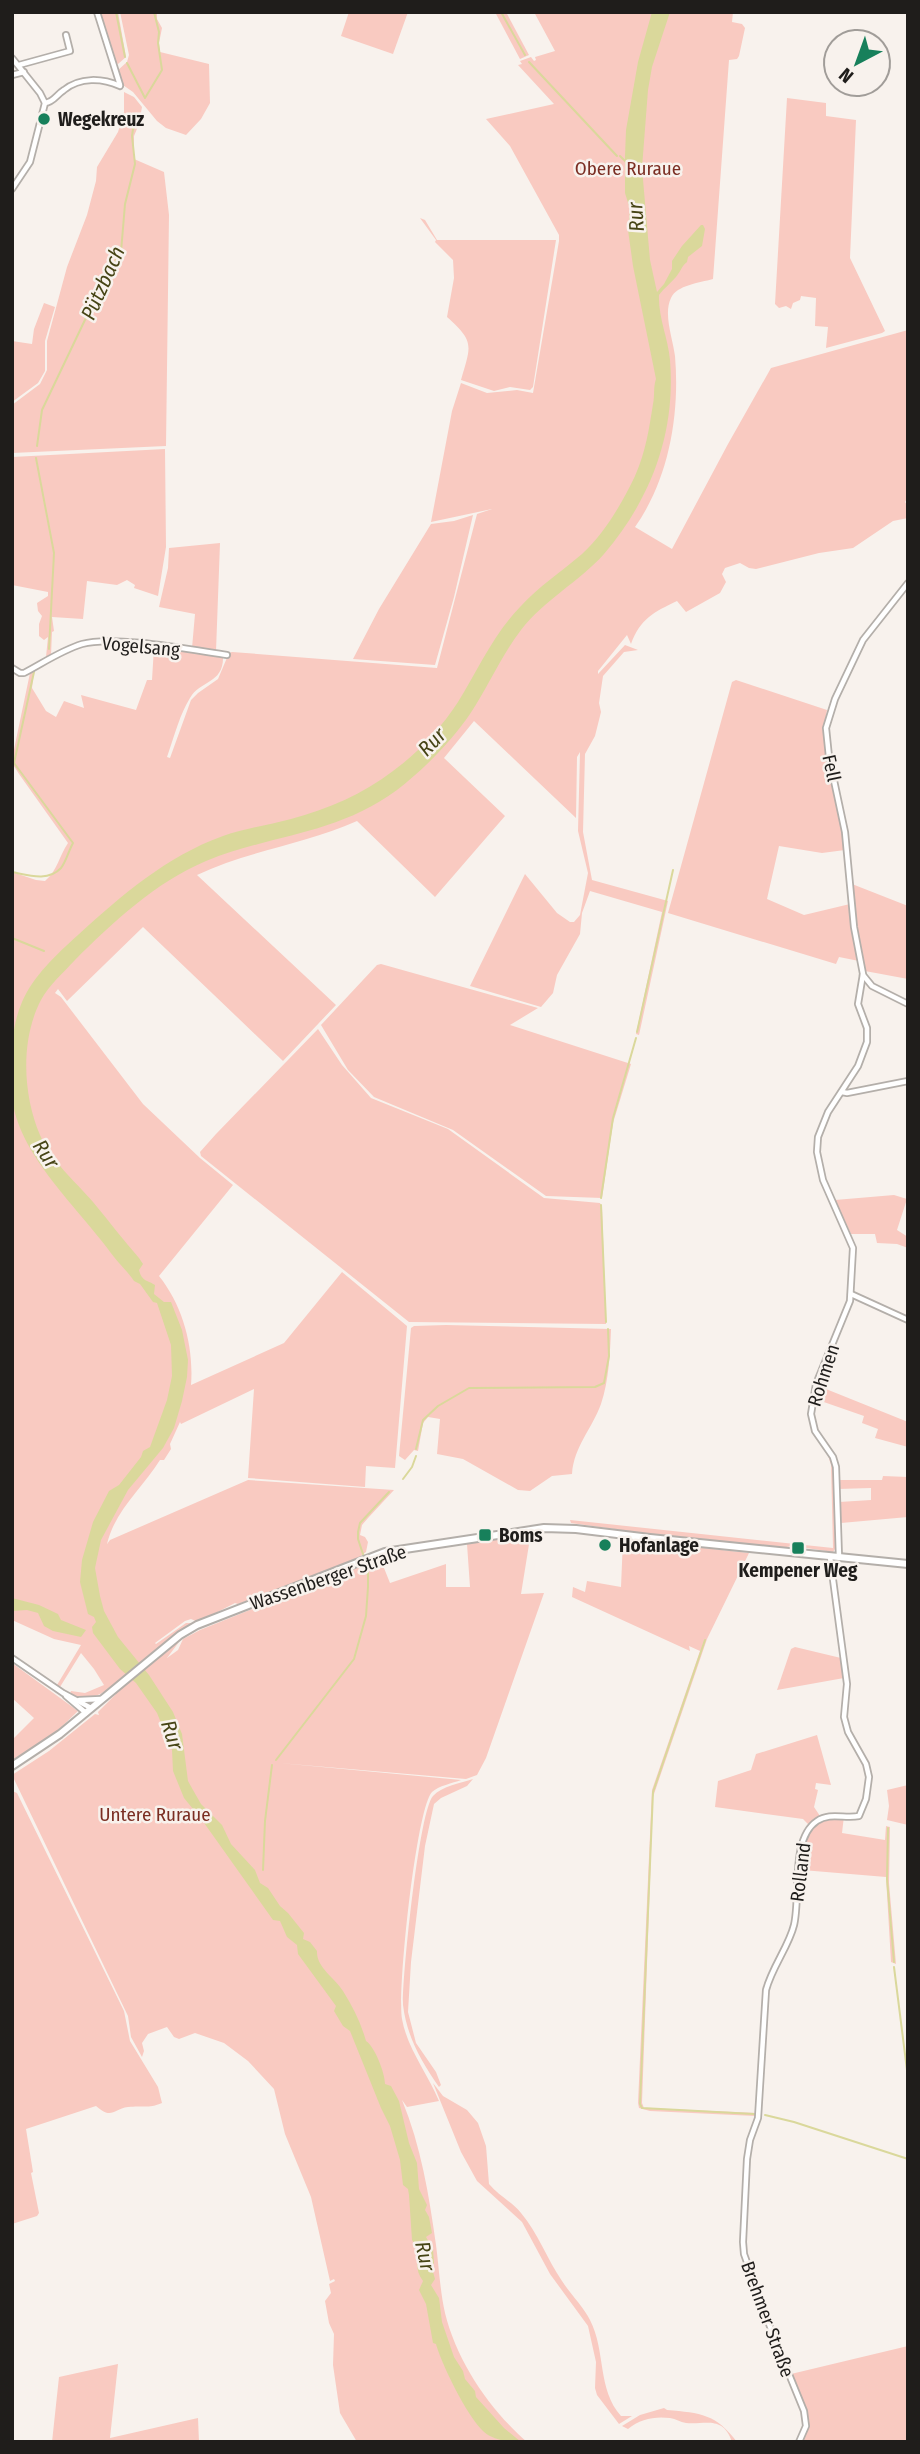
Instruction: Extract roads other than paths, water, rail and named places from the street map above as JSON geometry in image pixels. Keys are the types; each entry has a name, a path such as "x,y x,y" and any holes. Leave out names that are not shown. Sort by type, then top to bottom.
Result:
{"main road":[{"name":"Wassenberger Straße","path":"12,1766 46,1744 164,1648 197,1625 407,1547 479,1540 556,1527 908,1564"}],"street":[{"path":"45,103 51,102 66,87 86,81 98,79 120,86 97,12"},
{"path":"19,65 70,51 66,35"},
{"path":"12,58 45,103 30,162 12,189"},
{"path":"12,75 24,72"},
{"name":"Fell","path":"851,1293 853,1248 823,1180 817,1152 818,1137 828,1112 858,1066 867,1042 867,1028 858,1004 863,974 845,832 829,757 826,728 835,699 863,640 908,583"},
{"name":"Vogelsang","path":"12,668 20,673 91,642 142,644 227,654"},
{"name":"Fell","path":"863,974 872,986 908,1004"},
{"path":"860,989 872,986"},
{"path":"842,1092 908,1081"},
{"path":"851,1293 908,1320"},
{"name":"Rohmen","path":"839,1558 836,1467 833,1457 816,1431 811,1414 816,1384 851,1293"},
{"name":"Rolland","path":"759,2110 766,1990 794,1927 804,1835 809,1827 823,1817 859,1816 869,1787 868,1769 845,1725 847,1684 830,1557"},
{"path":"12,1658 88,1710"},
{"path":"63,1693 88,1710"},
{"path":"77,1700 102,1699"},
{"name":"Brehmer Straße","path":"759,2110 747,2159 744,2255 804,2411 806,2426 799,2442"}],"water":[{"name":"Rur","path":"652,12 670,12 652,67 642,168 650,260 657,292 664,284 672,269 672,261 682,246 701,225 705,229 702,246 688,257 678,275 659,295 670,360 669,413 657,464 635,511 604,554 530,619 507,650 462,725 417,773 374,805 351,816 206,861 170,880 136,904 104,931 48,989 34,1016 27,1050 27,1085 40,1135 57,1162 139,1258 143,1264 139,1270 140,1274 155,1285 154,1294 164,1302 171,1302 182,1330 188,1360 187,1377 174,1428 163,1448 128,1490 101,1540 95,1568 104,1611 118,1637 149,1675 173,1712 182,1734 188,1781 201,1804 222,1825 231,1844 255,1870 260,1883 268,1888 304,1933 303,1939 310,1942 317,1951 323,1967 340,1986 353,2009 366,2041 379,2061 385,2084 391,2086 399,2101 409,2143 417,2163 419,2189 427,2205 425,2210 432,2233 426,2237 433,2249 434,2263 428,2269 433,2272 435,2279 431,2285 439,2298 442,2322 454,2357 476,2397 504,2428 521,2442 512,2442 490,2436 475,2421 451,2379 436,2344 433,2343 426,2304 419,2290 423,2281 417,2266 419,2250 412,2240 408,2189 403,2185 400,2160 390,2126 350,2031 343,2026 334,2011 336,2006 298,1954 297,1945 287,1937 280,1921 273,1920 184,1798 173,1771 172,1750 157,1713 136,1683 120,1669 93,1633 92,1627 96,1622 94,1617 88,1614 80,1582 82,1560 93,1522 109,1491 119,1485 143,1451 150,1447 167,1400 172,1376 171,1345 157,1303 134,1281 52,1181 25,1139 16,1118 12,1096 12,1048 15,1024 22,1002 39,974 111,905 146,878 202,844 240,831 305,815 345,800 382,779 411,756 451,712 510,618 535,592 590,546 619,507 642,458 656,379 633,266 628,230 630,209 625,193 626,130 638,62"},
{"path":"12,1598 39,1605 58,1614 61,1620 86,1630 81,1637 53,1631 44,1626 38,1613 27,1610 12,1611"}],"waterway":[{"name":"Pützbach","path":"116,12 125,57"},
{"path":"127,63 145,98 162,70 159,32 154,12"},
{"path":"501,12 525,55"},
{"path":"529,62 617,156"},
{"name":"Pützbach","path":"37,446 42,410 104,280 121,252 125,204 135,164 133,129 144,114"},
{"path":"620,156 627,163"},
{"name":"Pützbach","path":"36,458 54,553 49,649"},
{"name":"Pützbach","path":"12,872 50,875 61,868 73,843 14,763 34,672"},
{"path":"637,1032 673,870"},
{"name":"Pützbach","path":"12,938 44,951"},
{"path":"601,1198 613,1118 636,1038"},
{"path":"601,1205 606,1322"},
{"path":"416,1449 423,1420 438,1406 469,1388 595,1387 604,1383 609,1356 608,1329"},
{"path":"403,1479 416,1456"},
{"path":"276,1760 354,1659 366,1616 368,1587 368,1569 358,1532 360,1523 389,1492"},
{"path":"705,1640 653,1792 640,2104 642,2108 754,2114"},
{"path":"263,1870 265,1821 272,1765"},
{"path":"888,1828 887,1879 894,1962"},
{"path":"894,1967 908,2078"},
{"path":"765,2115 908,2159"}],"place":[{"name":"Wegekreuz","path":"44,119"},
{"name":"Boms","path":"485,1535"},
{"name":"Hofanlage","path":"605,1545"},
{"name":"Kempener Weg","path":"798,1548"}],"park label":[{"name":"Obere Ruraue","path":"628,168"},
{"name":"Untere Ruraue","path":"155,1814"}]}
